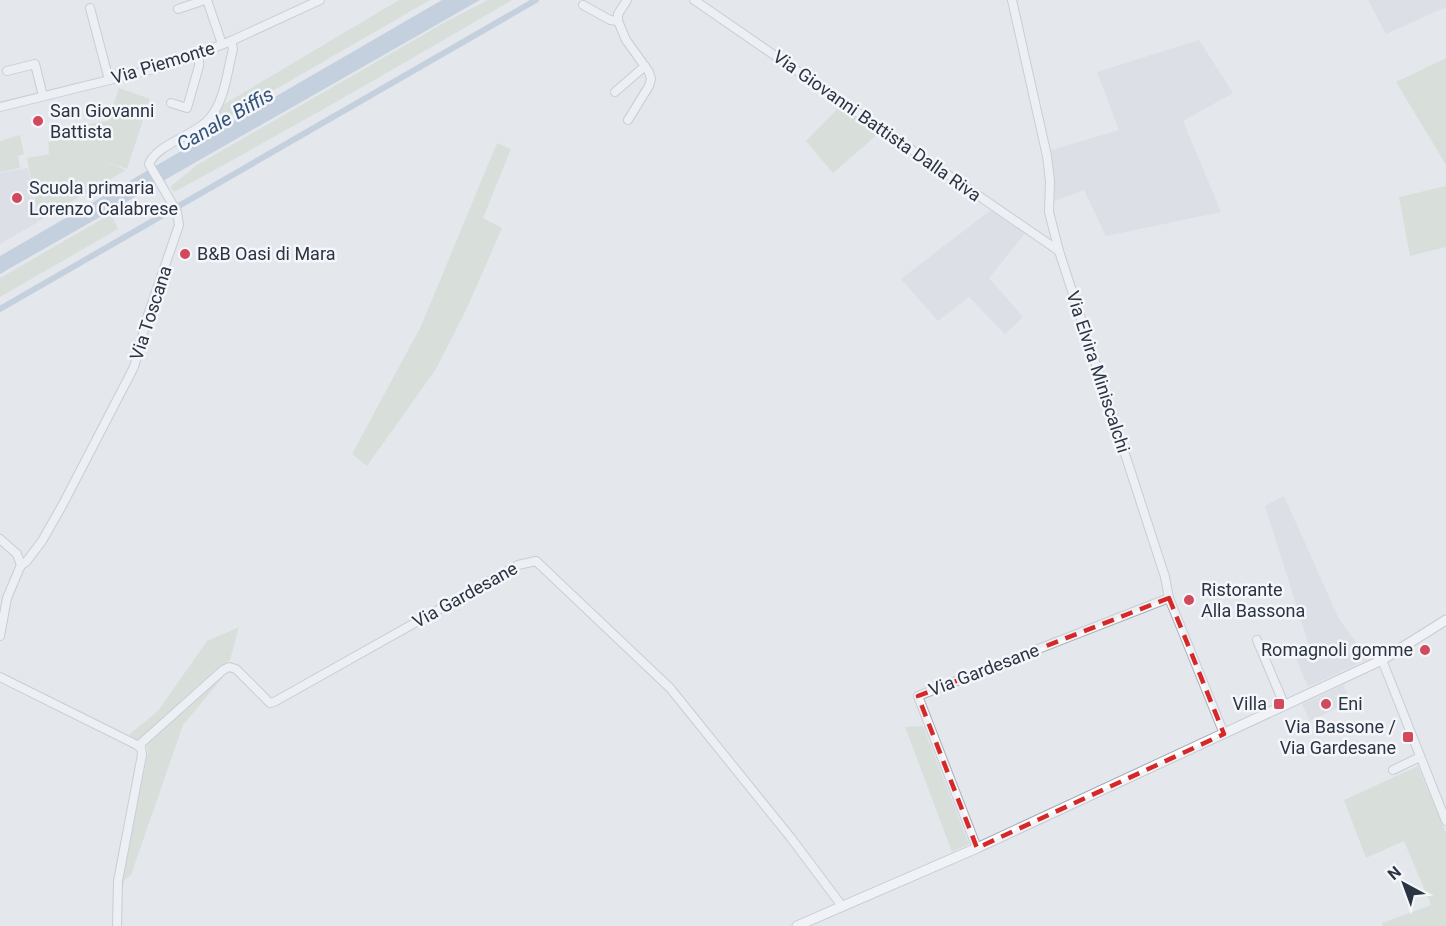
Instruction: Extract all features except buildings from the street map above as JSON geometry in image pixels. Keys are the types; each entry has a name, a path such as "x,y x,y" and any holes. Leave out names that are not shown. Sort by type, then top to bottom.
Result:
{"main road":[{"path":"797,926 977,848 1382,660 1446,620"}],"street":[{"path":"178,9 206,0 222,44"},
{"name":"Via Piemonte","path":"0,107 154,69 199,54 320,0"},
{"path":"627,0 618,14 618,21 626,39 645,66 651,79 628,120"},
{"name":"Via Giovanni Battista Dalla Riva","path":"694,0 1059,251"},
{"name":"Via Elvira Miniscalchi","path":"1012,0 1047,156 1050,182 1048,212 1059,251 1165,577 1169,598 1224,734"},
{"path":"583,5 610,20 618,21"},
{"path":"90,8 109,80"},
{"name":"Via Toscana","path":"0,636 7,598 21,565 42,541 134,366 148,315 175,241 179,225 177,212 149,164 155,154 202,126 211,117 220,100 233,49 231,41"},
{"path":"171,103 187,108 199,66 199,54"},
{"path":"7,71 35,64 43,96"},
{"path":"615,92 645,66"},
{"path":"0,539 17,554 21,565"},
{"name":"Via Gardesane","path":"138,746 229,667 236,669 266,699 274,702 518,565 536,561 670,688 791,838 842,906"},
{"name":"Via Gardesane","path":"977,848 918,696 1169,598"},
{"path":"1257,640 1284,704"},
{"path":"1382,660 1446,821"},
{"path":"0,677 141,747 142,755 118,881 117,926"},
{"path":"1393,770 1420,757"}],"highlighted area":[{"path":"1169,598 1224,734 977,848 918,696"}],"shaded area":[{"path":"1368,0 1446,0 1446,7 1386,34"},
{"path":"1199,40 1233,93 1183,121 1221,212 1106,236 1084,190 1052,202 1048,151 1119,130 1097,72"},
{"name":"Scuola primaria Lorenzo Calabrese","path":"28,168 38,222 0,244 0,173"},
{"path":"992,209 1026,232 989,278 1023,317 1005,334 969,297 938,321 901,279"},
{"path":"1284,496 1339,619 1368,659 1308,687 1296,658 1311,652 1265,506"},
{"path":"1343,685 1351,701 1310,721 1302,704"}],"green space":[{"path":"399,0 430,0 214,125 211,123 221,106"},
{"path":"488,0 512,0 344,98 174,192 170,187 197,165 447,21"},
{"path":"1446,58 1446,165 1396,82"},
{"path":"119,88 150,99 127,169 103,161 126,170 39,221 27,158 49,154 48,142 72,138 71,127 108,121"},
{"path":"840,106 879,133 833,173 806,141"},
{"path":"20,135 24,154 18,156 20,168 0,172 0,141"},
{"path":"497,143 511,149 483,218 502,228 467,308 436,369 367,466 352,454 421,326"},
{"path":"1446,186 1446,247 1410,256 1399,197"},
{"path":"111,214 118,229 0,297 0,278"},
{"path":"239,627 230,660 215,670 185,697 145,738 131,740 130,734 158,711 207,641"},
{"path":"223,672 223,677 183,725 131,875 124,881 120,904 119,881 148,752 146,742"},
{"path":"923,726 969,844 952,852 905,727"},
{"path":"1418,766 1446,833 1446,926 1383,926 1382,923 1431,905 1404,841 1366,858 1344,800"}],"water":[{"path":"442,0 480,0 0,274 0,256"}],"waterway":[{"path":"0,309 536,0"}],"place":[{"name":"San Giovanni Battista","path":"38,121"},
{"name":"Scuola primaria Lorenzo Calabrese","path":"17,198"},
{"name":"B&B Oasi di Mara","path":"185,254"},
{"name":"Ristorante Alla Bassona","path":"1189,600"},
{"name":"Romagnoli gomme","path":"1425,650"},
{"name":"Villa","path":"1279,704"},
{"name":"Eni","path":"1326,704"},
{"name":"Via Bassone / Via Gardesane","path":"1408,737"}],"water label":[{"name":"Canale Biffis","path":"225,119"}]}
